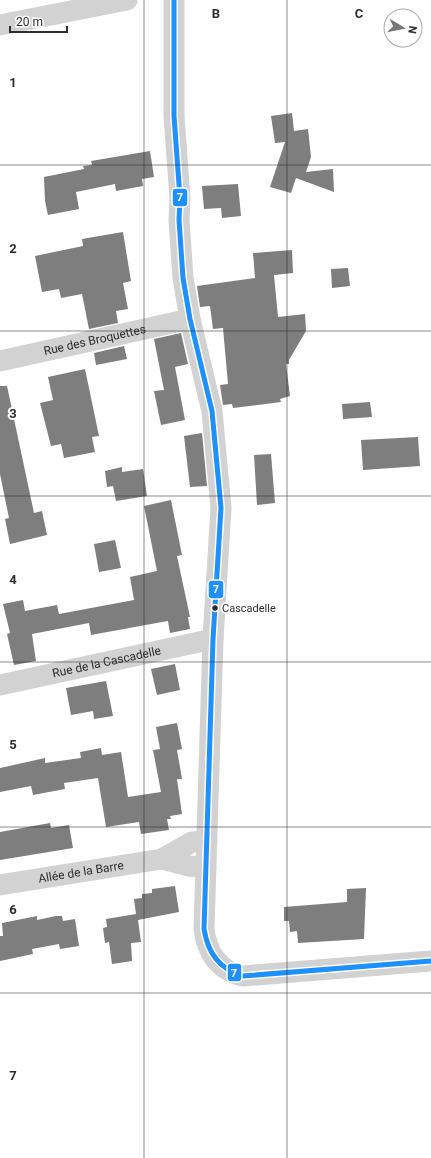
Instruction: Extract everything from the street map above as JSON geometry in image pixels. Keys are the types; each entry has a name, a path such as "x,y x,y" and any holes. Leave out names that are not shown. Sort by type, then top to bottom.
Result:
{"street":[{"path":"0,25 127,0"},
{"path":"174,0 174,116 180,198 179,220 183,278 190,319 212,411 221,508 213,639 204,929 206,942 219,964 234,974 250,976 431,961"},
{"name":"Rue des Broquettes","path":"0,361 190,319"},
{"name":"Rue de la Cascadelle","path":"0,685 213,639"},
{"name":"Allée de la Barre","path":"0,885 162,859 192,842 207,841"},
{"name":"Allée de la Barre","path":"162,859 206,868"}],"building":[{"path":"292,113 294,131 308,129 311,157 306,172 333,169 334,192 296,178 291,193 270,187 285,142 275,143 271,116"},
{"path":"150,151 154,177 142,179 143,186 116,191 115,184 76,192 79,209 48,215 45,201 44,177 84,169 83,166 92,165 91,161"},
{"path":"238,184 241,216 222,218 221,208 204,209 202,186"},
{"path":"123,232 131,281 123,283 128,309 116,311 118,323 89,329 82,294 61,298 59,289 42,292 35,256 83,246 82,239"},
{"path":"292,250 293,273 274,275 278,317 305,314 306,331 289,360 289,364 286,364 290,396 280,399 281,402 233,408 232,404 223,405 220,385 228,384 223,328 213,329 210,306 200,307 197,286 255,278 253,253"},
{"path":"348,268 350,286 332,288 331,269"},
{"path":"181,333 188,364 175,367 185,420 161,425 154,391 164,390 154,339"},
{"path":"124,346 127,359 96,365 94,353"},
{"path":"85,369 99,436 92,437 95,452 64,458 61,444 51,446 40,403 53,400 48,377"},
{"path":"0,386 7,386 34,513 42,511 47,535 10,544 5,519 9,518 0,474"},
{"path":"370,402 372,417 343,419 342,404"},
{"path":"202,433 207,486 190,487 184,436"},
{"path":"418,437 420,466 363,470 361,440"},
{"path":"271,454 275,503 257,505 254,455"},
{"path":"122,467 122,472 143,469 147,496 116,501 113,486 107,487 105,471"},
{"path":"171,500 182,555 177,556 190,617 188,617 190,629 170,633 168,621 91,635 89,623 32,634 36,661 14,665 7,634 10,633 3,604 23,600 25,611 57,605 59,614 134,600 130,577 157,571 144,506"},
{"path":"115,540 121,568 99,572 94,544"},
{"path":"175,664 180,690 157,695 151,669"},
{"path":"106,681 113,716 94,719 93,711 71,715 66,688"},
{"path":"177,723 182,749 177,750 182,779 177,779 182,814 170,816 171,819 167,819 169,830 141,834 139,822 106,827 98,778 64,783 65,789 33,795 31,786 0,792 0,768 45,758 45,763 81,758 80,752 101,748 102,755 121,752 128,797 161,792 153,750 160,749 156,727"},
{"path":"50,823 51,828 69,825 73,848 0,860 0,832"},
{"path":"175,886 179,912 138,920 141,942 131,943 132,961 112,964 109,942 105,943 103,928 107,927 106,919 136,914 134,899 142,898 142,894 152,893 152,889"},
{"path":"366,888 364,939 298,943 297,931 290,932 289,921 284,921 284,907 347,902 347,889"},
{"path":"37,916 37,920 56,916 62,916 63,921 75,919 79,946 60,949 59,944 32,949 33,954 0,961 0,936 3,936 2,923"}],"transit line":[{"name":"7","path":"174,0 174,116 180,198 179,220 183,278 190,319 212,411 221,508 213,639 204,929 206,938 208,945 216,959 227,969 243,976 431,961"}],"place":[{"name":"Cascadelle","path":"215,608"}]}
